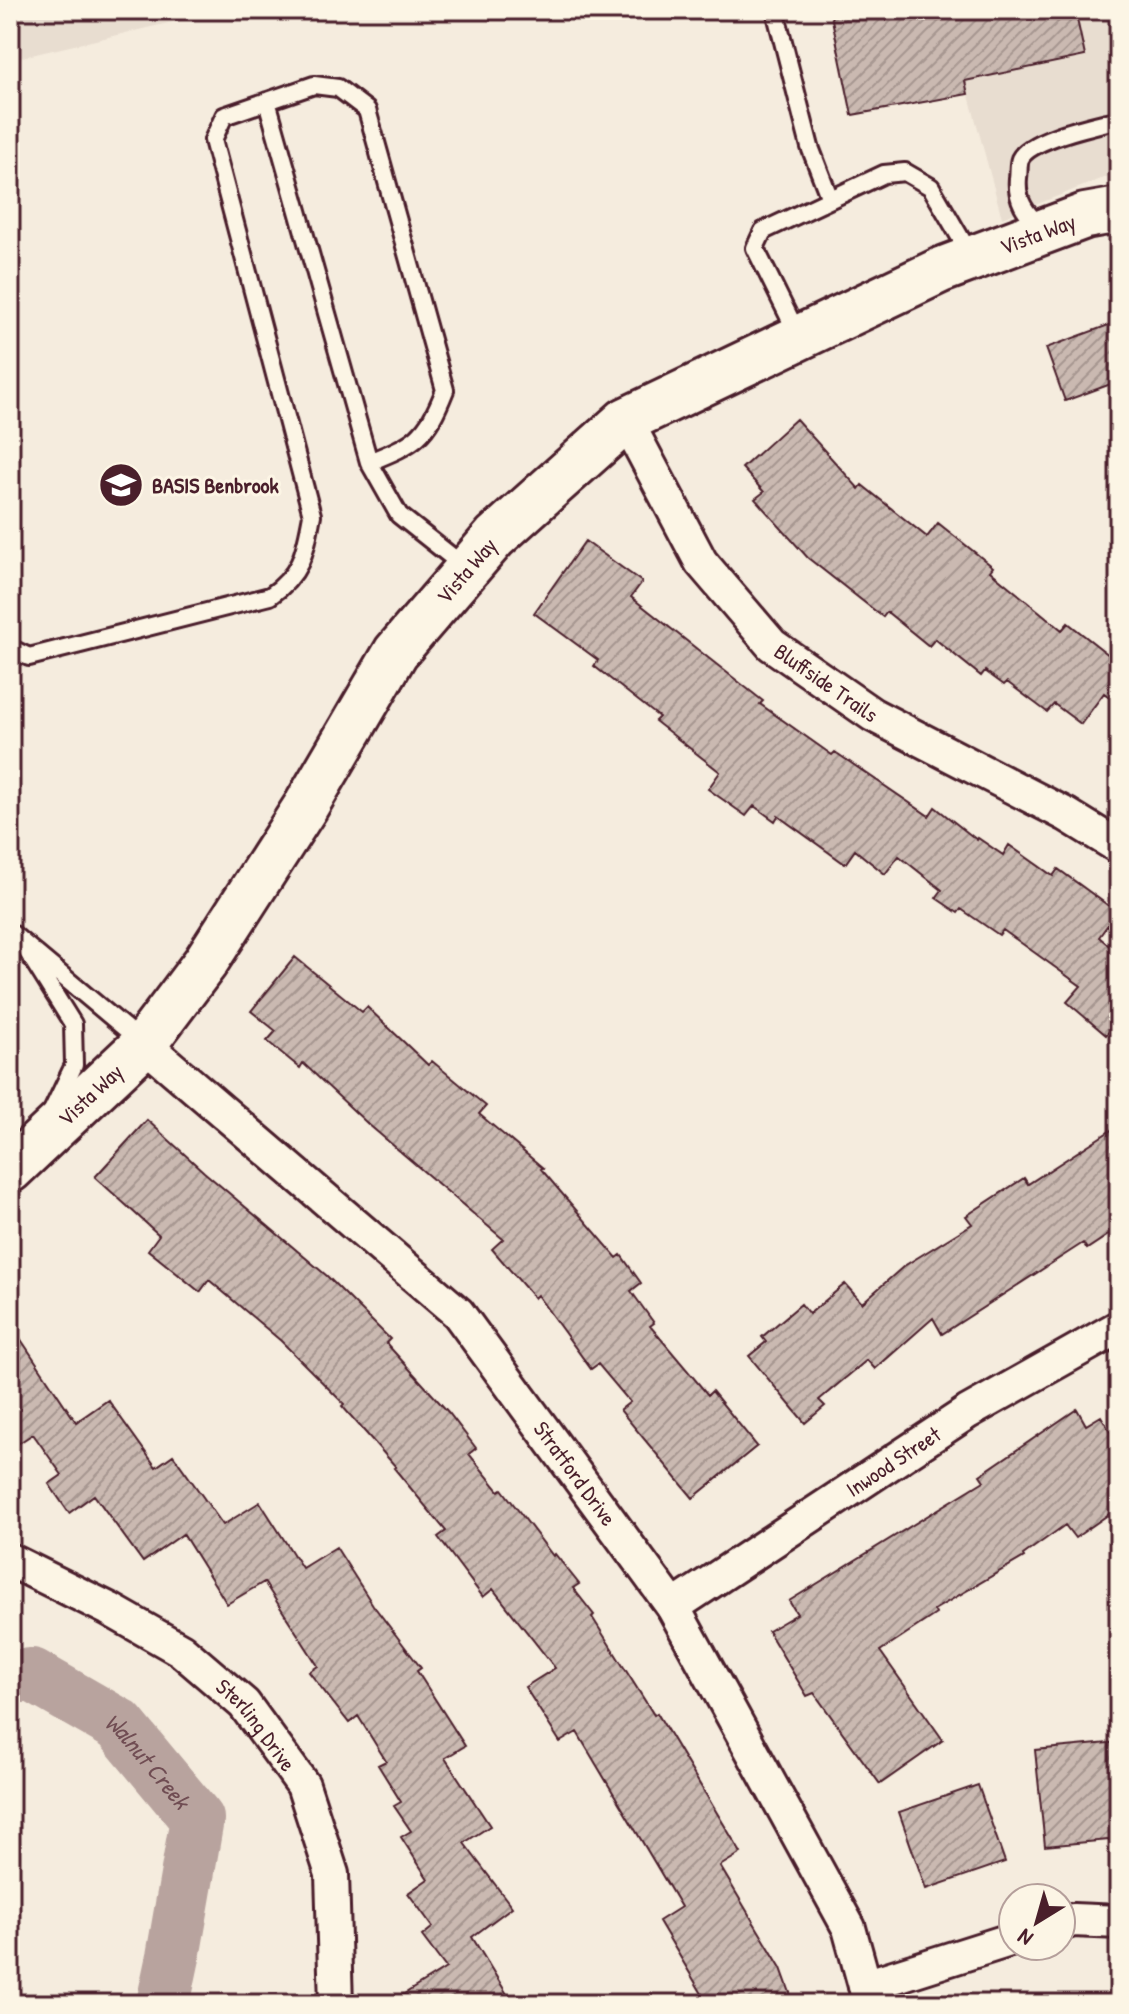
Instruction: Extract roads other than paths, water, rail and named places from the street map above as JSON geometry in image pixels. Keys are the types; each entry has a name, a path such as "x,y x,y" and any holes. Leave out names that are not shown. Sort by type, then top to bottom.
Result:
{"street":[{"name":"Vista Way","path":"22,1159 144,1044 214,950 306,806 396,652 495,537 626,420 941,270 1085,216 1119,210"},
{"name":"Bluffside Trails","path":"626,420 701,562 772,645 873,715 1067,815 1119,847"},
{"name":"Stratford Drive","path":"144,1044 458,1313 673,1607 849,1928 868,1995"},
{"name":"Inwood Street","path":"673,1607 968,1412 1119,1327"},
{"name":"Sterling Drive","path":"10,1560 109,1609 181,1650 244,1704 303,1785 332,1874 336,2004"},
{"path":"1077,1920 1119,1922"},
{"path":"868,1995 997,1945"}],"lane":[{"path":"777,18 810,147 830,199"},
{"path":"10,648 29,657 270,596 288,583 304,555 312,515 213,140 224,116 314,85 338,88 367,110 445,390 432,423 405,448 369,462"},
{"path":"267,101 369,462 399,515 467,569"},
{"path":"1046,230 1027,215 1017,193 1020,159 1032,148 1069,132 1119,119"},
{"path":"799,337 755,248 763,231 884,174 905,172 931,187 972,258"},
{"path":"15,937 144,1044"},
{"path":"15,937 73,1024 74,1065 22,1159"}],"waterway":[{"name":"Walnut Creek","path":"10,1677 32,1675 119,1725 197,1819 163,2004"}],"place":[{"name":"BASIS Benbrook","path":"121,485"}]}
